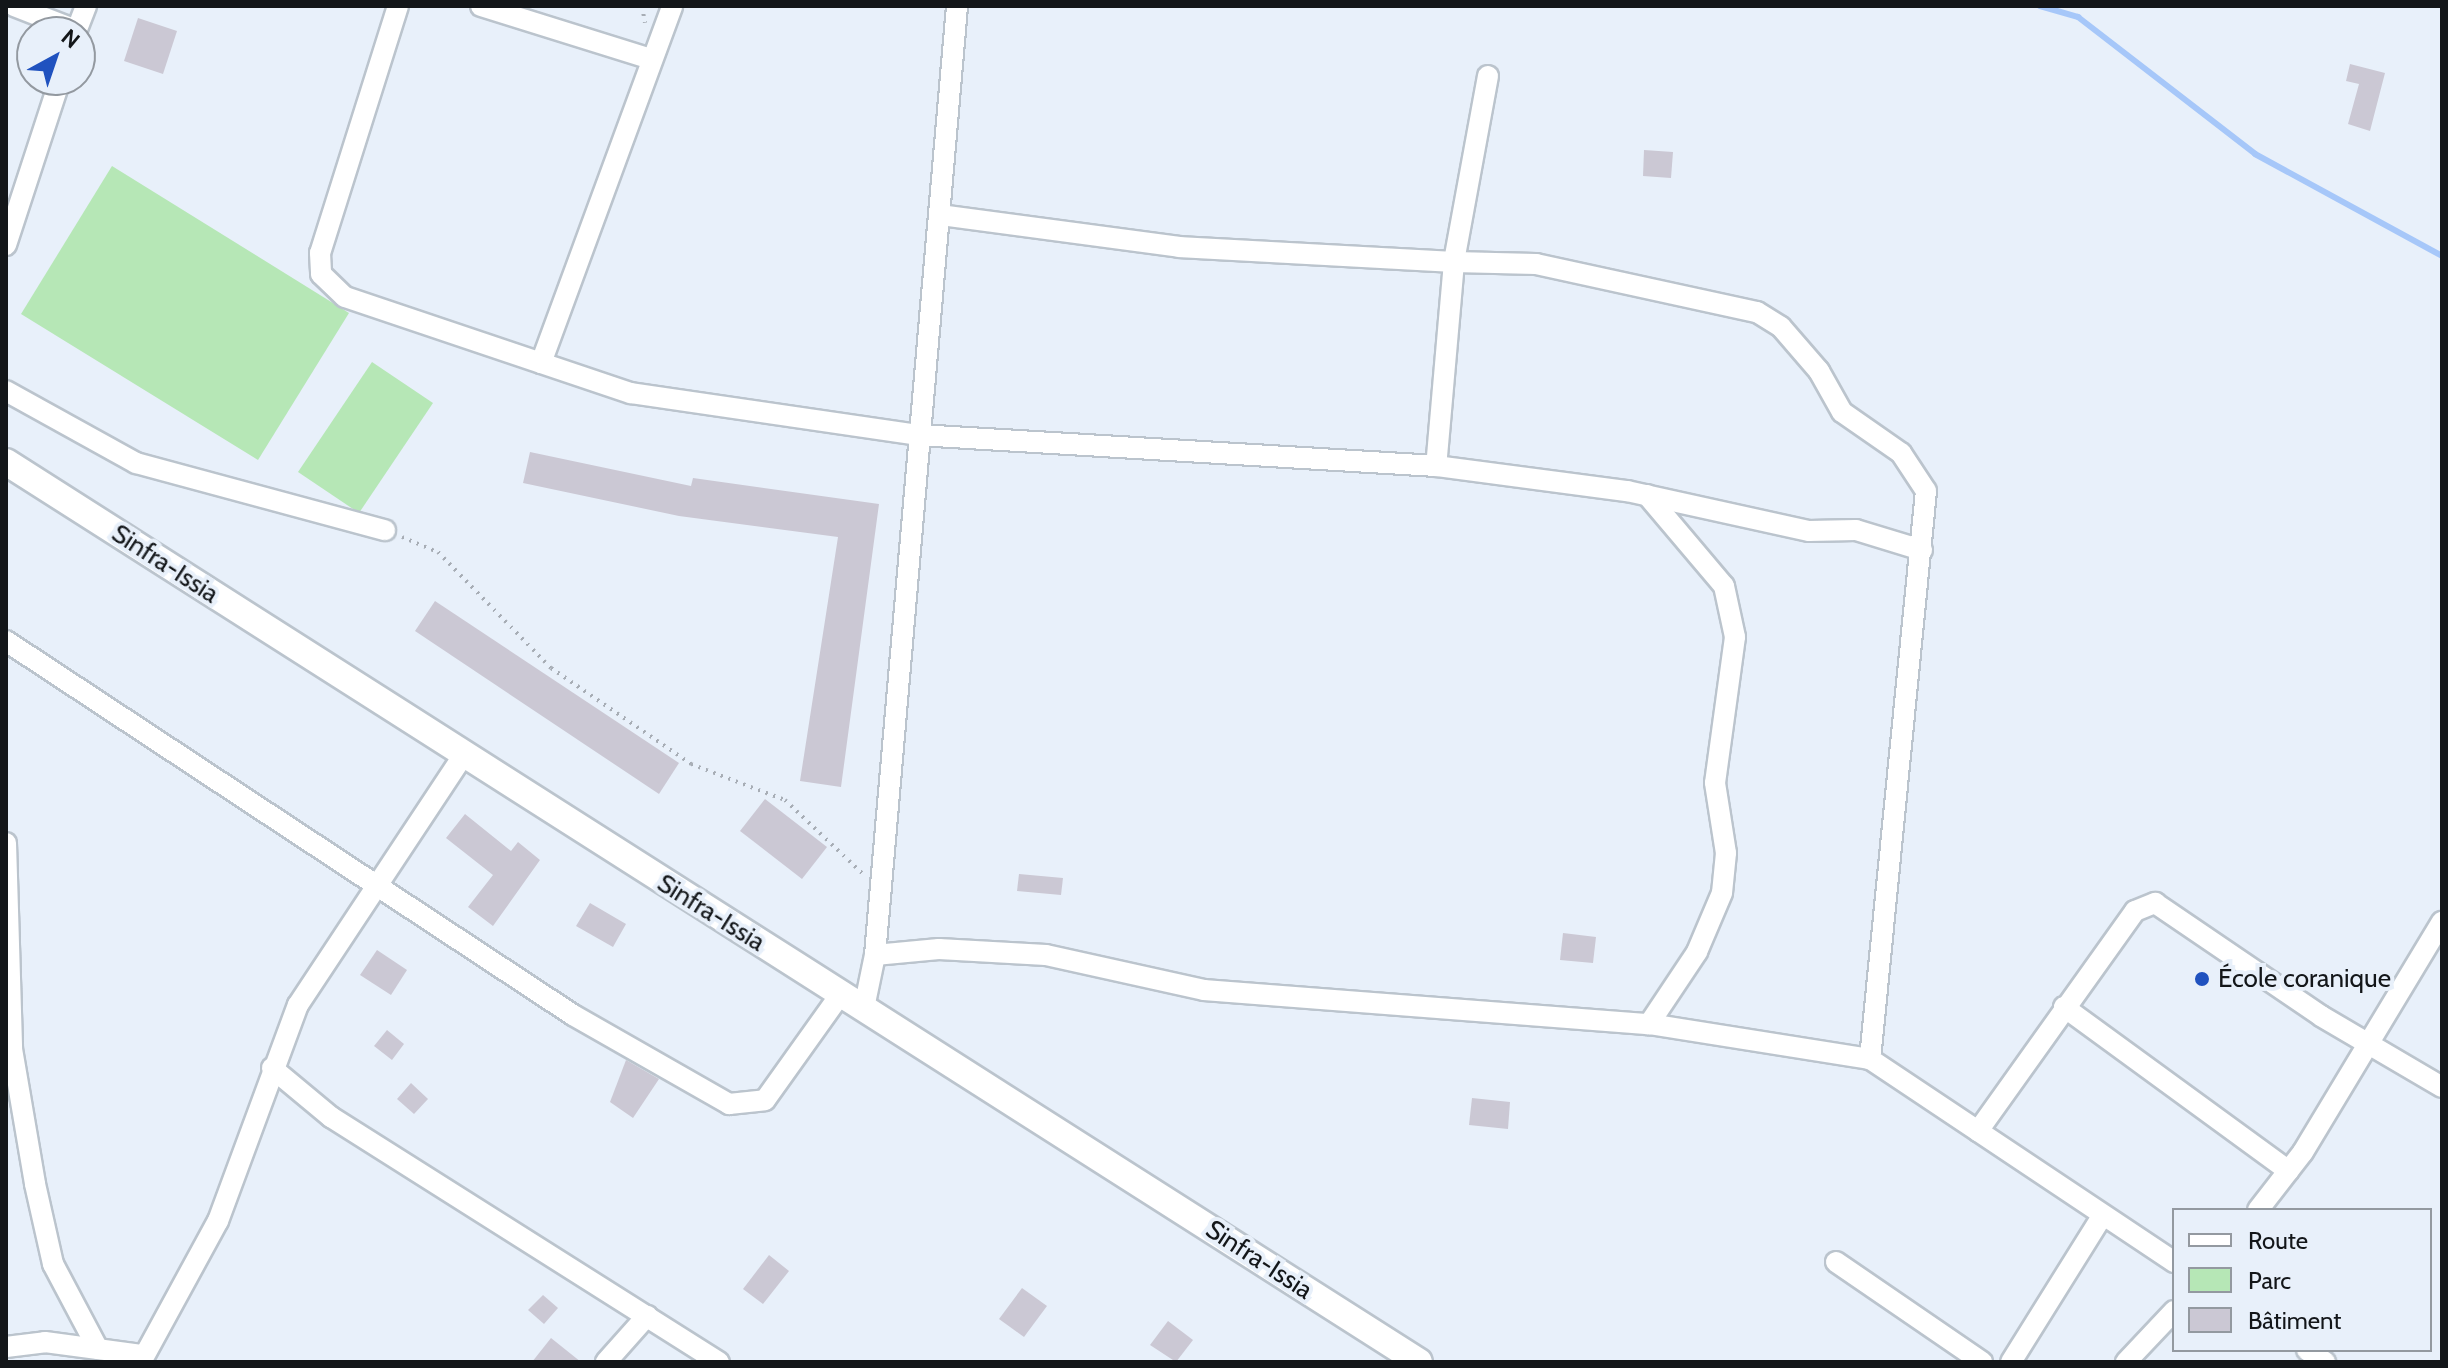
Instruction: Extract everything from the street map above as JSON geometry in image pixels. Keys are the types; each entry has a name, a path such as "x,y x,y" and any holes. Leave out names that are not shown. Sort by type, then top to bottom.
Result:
{"main road":[{"name":"Sinfra-Issia","path":"6,462 463,756 1419,1362"}],"street":[{"path":"14,6 39,16"},
{"path":"398,6 320,253 321,274 345,297 631,393 918,435 1436,466 1647,495 1809,531 1856,530 1922,550"},
{"path":"481,6 651,59"},
{"path":"541,363 672,6"},
{"path":"864,1008 875,955 957,6"},
{"path":"1436,466 1454,262 1488,76"},
{"path":"6,245 55,96"},
{"path":"940,215 1179,247 1536,264 1757,312 1781,327 1842,412 1901,453 1926,491 1870,1059"},
{"path":"6,391 136,463 385,530"},
{"path":"1647,495 1724,586 1735,637 1715,783 1726,853 1722,893 1697,952 1649,1024"},
{"path":"6,641 377,887 729,1104 765,1100 840,995"},
{"path":"6,1347 98,1349 142,1359 218,1221 272,1068 320,967 463,756"},
{"path":"6,843 12,1049 35,1184 53,1264 98,1349"},
{"path":"1978,1131 2135,911 2155,903 2367,1042 2442,1087"},
{"path":"2260,1208 2289,1171 2442,922"},
{"path":"875,955 993,950 1204,990 1649,1024 1870,1059 2172,1261"},
{"path":"2064,1007 2289,1171"},
{"path":"272,1068 331,1117 719,1362"},
{"path":"2011,1362 2103,1215"},
{"path":"1836,1262 1982,1362"},
{"path":"2126,1362 2172,1313"},
{"path":"606,1362 647,1316"}],"path":[{"path":"385,530 438,552 551,668 691,764 785,800 880,890"}],"green space":[{"path":"112,166 349,313 258,460 21,314"},
{"path":"372,362 433,403 359,513 298,472"}],"building":[{"path":"138,18 177,31 163,74 124,61"},
{"path":"2350,64 2385,73 2370,131 2348,124 2359,84 2346,81"},
{"path":"1644,150 1673,152 1671,178 1643,176"},
{"path":"530,452 691,486 693,478 879,504 841,787 800,781 838,537 679,516 523,483"},
{"path":"435,601 679,763 659,794 415,631"},
{"path":"765,799 827,847 802,879 740,831"},
{"path":"465,814 511,851 518,842 540,860 493,926 468,907 493,875 446,838"},
{"path":"1019,874 1063,878 1061,895 1017,891"},
{"path":"590,903 626,924 613,947 576,926"},
{"path":"1563,933 1596,937 1593,963 1560,960"},
{"path":"377,950 407,970 391,995 360,975"},
{"path":"387,1030 404,1044 392,1060 374,1046"},
{"path":"626,1060 659,1079 633,1118 610,1102"},
{"path":"411,1083 428,1099 414,1114 397,1099"},
{"path":"1472,1098 1510,1102 1508,1129 1469,1125"},
{"path":"769,1255 789,1271 763,1304 743,1289"},
{"path":"1022,1288 1047,1306 1024,1337 999,1319"},
{"path":"543,1295 558,1308 544,1324 528,1310"},
{"path":"1168,1321 1193,1340 1176,1362 1150,1345"},
{"path":"551,1338 581,1362 532,1362"}],"waterway":[{"path":"2040,6 2078,17 2255,154 2442,256"}],"place":[{"name":"École coranique","path":"2202,979"}]}
